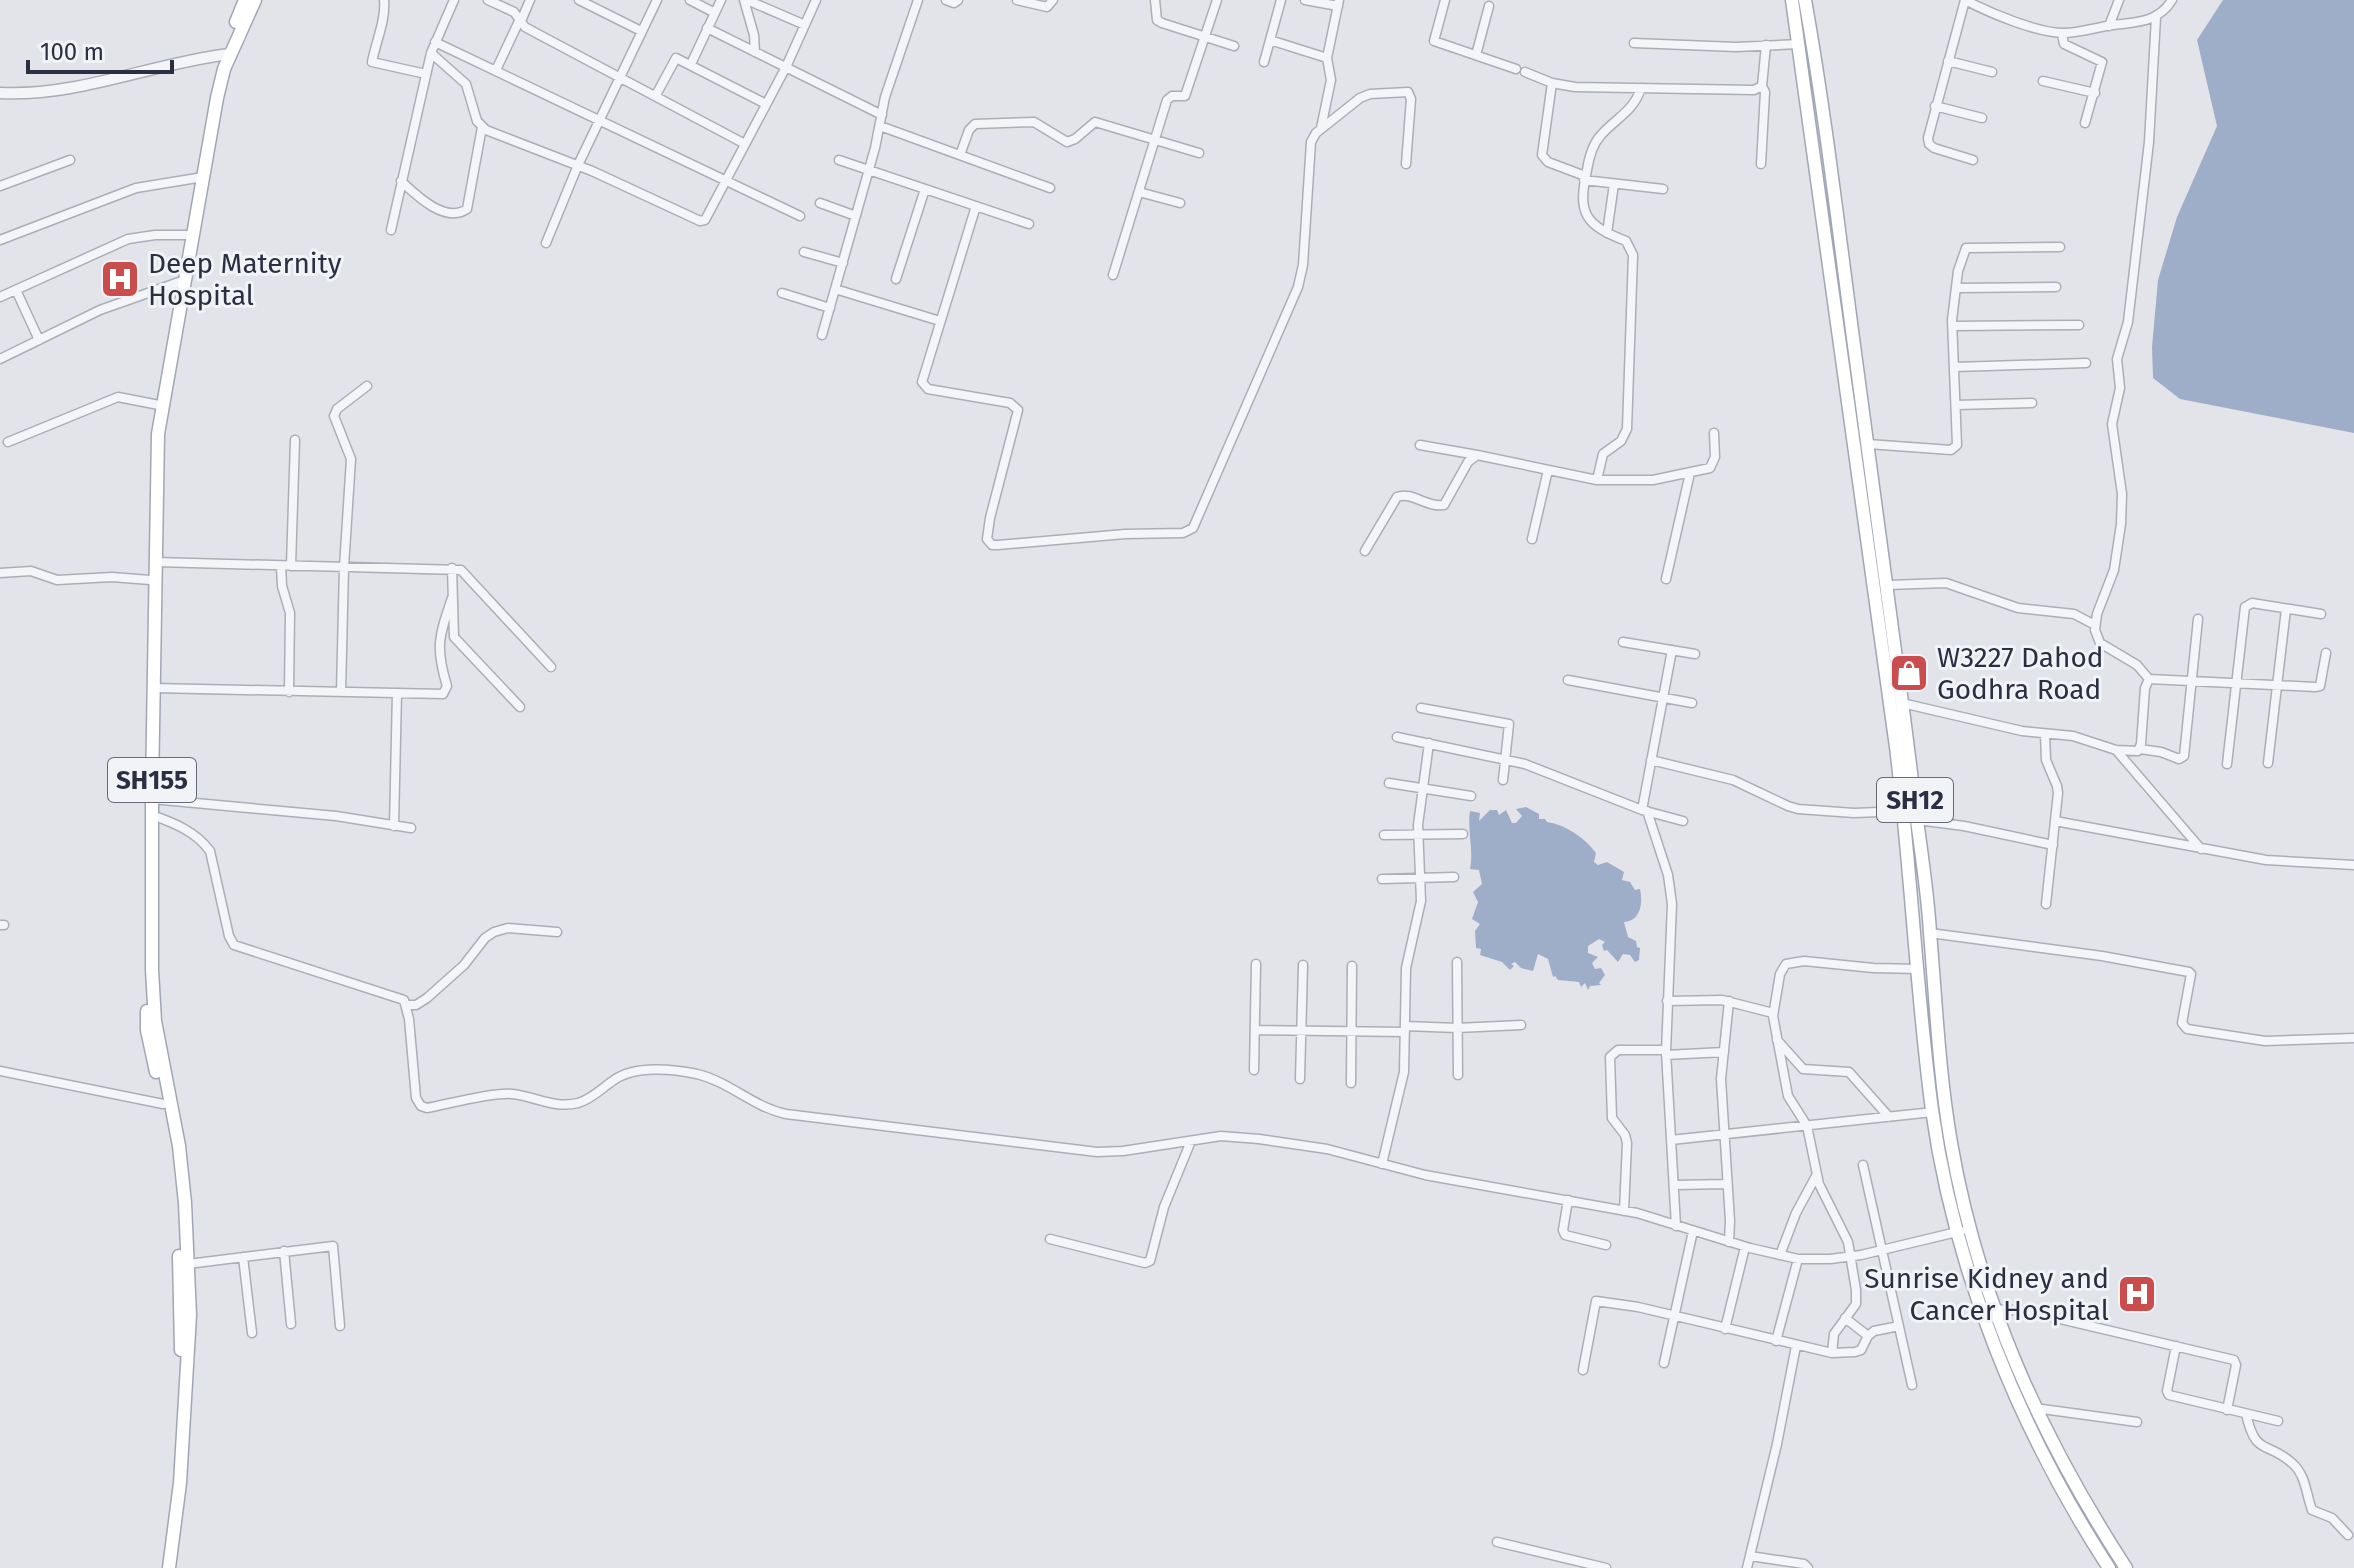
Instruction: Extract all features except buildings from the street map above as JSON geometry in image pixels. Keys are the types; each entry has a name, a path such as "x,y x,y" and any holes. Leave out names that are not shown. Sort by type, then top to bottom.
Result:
{"main road":[{"name":"SH155","path":"169,1568 180,1483 190,1315 179,1146 155,1021 152,970 158,434 217,98 227,54 245,0"},
{"name":"SH155","path":"163,1568 182,1393 178,1209 163,1104 147,1030 146,806 151,453 213,81 255,0"},
{"path":"1792,0 1904,811 1933,1112 1985,1324 2027,1422 2062,1491 2109,1568"},
{"name":"SH12","path":"1805,0 1887,585 1930,933 1935,1013 1950,1140 1964,1230 2034,1408 2126,1568"}],"street":[{"path":"384,0 384,18 372,62 426,74"},
{"path":"391,230 431,53 454,0"},
{"path":"488,0 514,12 536,33 745,144"},
{"path":"496,70 530,0"},
{"path":"579,0 641,31"},
{"path":"546,243 599,119 657,0"},
{"path":"690,0 715,13"},
{"path":"691,64 721,0"},
{"path":"746,0 805,25"},
{"path":"746,0 755,52"},
{"path":"431,53 466,84 477,121 482,127 578,165 700,221 705,220 786,67 816,0"},
{"path":"822,335 869,170 885,97 918,0"},
{"path":"946,0 954,3 958,0"},
{"path":"1017,0 1047,7 1053,0"},
{"path":"1155,0 1157,20 1234,46"},
{"path":"1113,275 1169,97 1185,96 1217,0"},
{"path":"1264,62 1281,0"},
{"path":"976,206 924,372 924,386 1010,403 1018,410 987,539 992,545 1188,532 1203,506 1298,287 1305,235 1309,150 1320,130 1331,80 1327,58 1338,3 1305,0"},
{"path":"1445,0 1434,41 1552,83 1575,87 1754,90 1762,86"},
{"path":"1973,160 1929,144 1935,106 1965,0 2022,25 2062,34 2142,22 2156,17 2172,0"},
{"path":"2109,26 2119,0"},
{"path":"1476,55 1489,6"},
{"path":"2156,17 2149,142 2128,322 2116,367 2120,388 2112,424 2122,494 2121,524 2114,570 2095,625 2100,643 2137,665 2149,679 2320,686 2326,653"},
{"path":"707,28 882,115"},
{"path":"2062,34 2064,44 2102,62 2085,123"},
{"path":"1270,40 1327,58"},
{"path":"435,42 800,216"},
{"path":"1634,43 1799,44"},
{"path":"1761,164 1766,45"},
{"path":"0,93 26,94 71,89 227,54"},
{"path":"656,95 674,59 679,58 766,104"},
{"path":"1948,61 1992,72"},
{"path":"2043,81 2095,93"},
{"path":"1552,83 1542,155 1548,162 1585,178 1663,189"},
{"path":"1597,480 1603,454 1621,441 1627,429 1633,255 1626,241 1589,221 1584,212 1585,178 1591,151 1599,137 1632,108 1641,88"},
{"path":"1320,130 1360,98 1370,94 1408,92 1411,99 1406,164"},
{"path":"1935,106 1982,118"},
{"path":"960,155 969,130 975,124 1034,122 1067,142 1095,122 1199,153"},
{"path":"880,126 1050,188"},
{"path":"401,181 429,205 462,213 467,209 482,127"},
{"path":"0,186 70,160"},
{"path":"839,160 1029,224"},
{"path":"0,228 2,239 136,188 197,178"},
{"path":"1607,233 1614,184"},
{"path":"896,279 925,189"},
{"path":"1139,192 1180,203"},
{"path":"820,203 856,216"},
{"path":"0,297 128,239 187,235"},
{"path":"1868,444 1951,450 1957,445 1953,326 1958,271 1966,248 2060,247"},
{"path":"804,252 843,263"},
{"path":"0,359 100,310 179,282"},
{"path":"1956,288 2056,287"},
{"path":"835,289 940,321"},
{"path":"16,290 39,340"},
{"path":"782,293 830,308"},
{"path":"1953,326 2079,325"},
{"path":"1955,367 2086,363"},
{"path":"341,692 351,459 334,416 337,409 367,386"},
{"path":"8,442 118,397 159,405"},
{"path":"1956,405 2032,403"},
{"path":"1420,445 1597,480 1653,480 1710,468 1714,463 1714,433"},
{"path":"289,692 290,613 282,586 295,440"},
{"path":"1365,551 1397,497 1406,495 1432,505 1444,505 1468,462 1477,455"},
{"path":"1532,539 1548,470"},
{"path":"1666,579 1690,473"},
{"path":"155,562 452,568 467,575 551,667"},
{"path":"452,568 454,637 520,707"},
{"path":"0,573 26,570 57,580 112,577 150,580"},
{"path":"1887,585 1946,583 2018,608 2074,614 2095,625"},
{"path":"153,688 443,694 446,690 438,650 452,598"},
{"path":"2227,764 2245,607 2252,603 2321,614"},
{"path":"2268,763 2286,609"},
{"path":"1902,703 2022,731 2073,736 2116,750 2140,749 2179,759 2184,756 2198,619"},
{"path":"1623,642 1695,654"},
{"path":"1672,650 1644,811 1668,875 1671,892 1666,1052 1676,1226"},
{"path":"2140,749 2145,688 2149,679"},
{"path":"1568,680 1692,703"},
{"path":"394,826 397,693"},
{"path":"1421,708 1509,724 1503,780"},
{"path":"2045,734 2046,760 2057,786 2046,904"},
{"path":"1397,737 1505,758 1644,811 1683,821"},
{"path":"1382,1164 1404,1072 1406,968 1420,908 1419,835 1429,743"},
{"path":"2116,750 2201,849"},
{"path":"1651,760 1733,780 1798,809 1854,813 1904,811"},
{"path":"1389,783 1471,796"},
{"path":"152,799 336,816 411,828"},
{"path":"152,815 177,824 202,840 210,851 229,936 234,945 398,996 407,1005 416,1098 421,1106 427,1108 508,1093 546,1103 578,1103 593,1097 618,1077 648,1070 696,1074 716,1080 768,1110 786,1114 1097,1152 1221,1136 1327,1149 1425,1175 1624,1211 1745,1247 1798,1259 1851,1256 1964,1230"},
{"path":"1917,820 1964,826 2053,845"},
{"path":"2055,821 2266,860 2354,865"},
{"path":"1384,835 1463,834"},
{"path":"1382,879 1454,877"},
{"path":"407,1005 416,1005 427,998 464,965 485,938 494,932 508,928 557,932"},
{"path":"1930,933 2102,956 2189,972 2192,982 2182,1023 2187,1029 2265,1041 2354,1038"},
{"path":"1832,1353 1834,1334 1852,1310 1857,1297 1844,1232 1822,1194 1807,1126 1788,1096 1773,1013 1780,974 1786,964 1799,961 1919,969"},
{"path":"1457,962 1458,1075"},
{"path":"1254,1070 1256,964"},
{"path":"1300,1079 1303,965"},
{"path":"1351,1083 1352,966"},
{"path":"1667,1001 1729,1001 1773,1013"},
{"path":"1729,1001 1721,1079 1729,1242"},
{"path":"1255,1030 1353,1032 1521,1025"},
{"path":"1776,1040 1803,1069 1849,1072 1889,1117"},
{"path":"1624,1211 1626,1138 1612,1118 1610,1057 1618,1050 1724,1052"},
{"path":"0,1071 163,1104"},
{"path":"1671,1140 1933,1112"},
{"path":"1050,1239 1145,1263 1150,1261 1164,1207 1191,1141"},
{"path":"1863,1165 1912,1385"},
{"path":"1780,1255 1796,1213 1816,1175"},
{"path":"1674,1185 1727,1184"},
{"path":"1568,1200 1563,1230 1565,1235 1606,1245"},
{"path":"1664,1363 1693,1231"},
{"path":"188,1264 333,1246 340,1326"},
{"path":"1725,1329 1745,1247"},
{"path":"284,1251 291,1324"},
{"path":"243,1257 252,1333"},
{"path":"1776,1341 1798,1259"},
{"path":"1583,1370 1596,1301 1638,1307 1832,1353 1861,1350 1874,1331 1899,1326"},
{"path":"1993,1309 2026,1311 2236,1362 2227,1410"},
{"path":"1845,1318 1868,1336"},
{"path":"1747,1568 1777,1444 1796,1346"},
{"path":"2176,1346 2167,1394 2278,1421"},
{"path":"2034,1408 2137,1422"},
{"path":"2246,1414 2253,1439 2295,1467 2304,1482 2312,1510 2332,1518 2348,1535"},
{"path":"1497,1542 1606,1568"},
{"path":"1750,1556 1804,1564 1808,1568"}],"water":[{"path":"2223,0 2354,0 2354,433 2180,399 2153,378 2152,347 2158,280 2177,217 2217,126 2197,40"},
{"path":"1526,807 1539,814 1539,819 1568,829 1580,837 1596,853 1594,862 1598,865 1607,862 1624,872 1622,880 1630,882 1635,890 1640,889 1640,910 1630,921 1624,922 1628,937 1636,941 1640,948 1639,960 1635,962 1630,955 1623,954 1618,962 1607,950 1604,951 1602,945 1605,942 1599,939 1588,946 1588,953 1598,957 1592,963 1595,969 1601,968 1605,975 1599,983 1601,985 1590,986 1588,990 1585,983 1581,987 1579,982 1553,977 1548,959 1538,954 1533,971 1521,968 1515,962 1510,970 1502,962 1480,955 1481,949 1476,948 1475,931 1480,924 1472,919 1478,902 1473,892 1482,884 1479,870 1470,869 1470,811 1480,813 1479,821 1490,810 1497,810 1499,815 1506,810 1512,823 1516,823 1522,816 1516,809"}],"place":[{"name":"Deep Maternity Hospital","path":"120,279"},
{"name":"W3227 Dahod Godhra Road","path":"1909,673"},
{"name":"Sunrise Kidney and Cancer Hospital","path":"2137,1294"}]}
